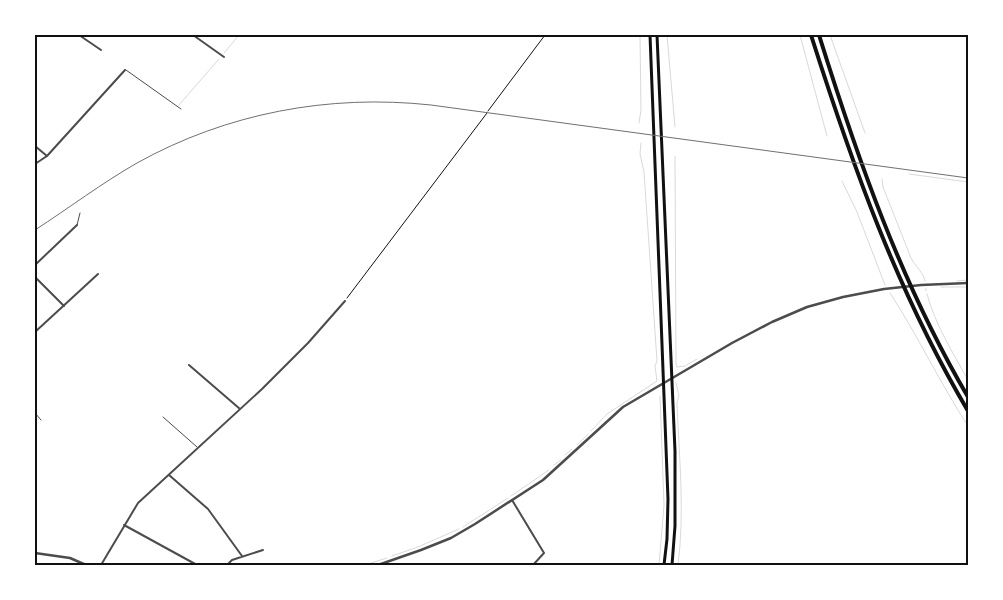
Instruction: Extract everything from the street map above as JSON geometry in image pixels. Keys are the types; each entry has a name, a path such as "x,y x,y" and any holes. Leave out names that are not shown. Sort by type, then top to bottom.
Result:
{"highway":[{"path":"811,35 846,144 874,220 900,282 933,348 968,411"},
{"path":"819,35 863,170 908,282 968,397"}],"main road":[{"path":"650,35 668,514 664,565"},
{"path":"657,35 676,499 672,565"}],"street":[{"path":"79,35 101,50"},
{"path":"193,35 224,57"},
{"path":"35,164 47,156 125,70"},
{"path":"35,146 47,156"},
{"path":"35,265 77,225"},
{"path":"35,332 98,274"},
{"path":"35,277 64,306"},
{"path":"378,565 451,538 543,480 615,414 671,378 772,322 807,307 843,297 896,287 968,283"},
{"path":"101,565 138,503 308,343 344,301"},
{"path":"189,365 240,409"},
{"path":"169,475 208,509 242,556"},
{"path":"512,500 544,553 533,565"},
{"path":"124,525 197,565"},
{"path":"228,565 232,560 263,550"},
{"path":"35,553 70,558 86,565"}],"lane":[{"path":"125,70 181,109"},
{"path":"77,225 80,213"},
{"path":"35,413 41,420"},
{"path":"163,417 198,448"}],"path":[{"path":"344,301 379,258 545,35"}],"waterway":[{"path":"224,53 239,35"},
{"path":"639,123 641,110 640,35"},
{"path":"667,35 675,127"},
{"path":"800,35 827,136"},
{"path":"830,35 865,133"},
{"path":"179,105 219,59"},
{"path":"591,431 607,414 657,381 644,172 640,154 641,143"},
{"path":"675,156 676,364 677,367 685,366 697,359"},
{"path":"909,174 968,182"},
{"path":"882,179 883,187 911,258 925,281"},
{"path":"842,181 857,212 885,285"},
{"path":"957,281 968,280"},
{"path":"941,287 968,287"},
{"path":"890,293 968,426"},
{"path":"927,294 940,327 968,380"},
{"path":"676,383 679,395 677,403 681,504 678,565"},
{"path":"659,565 664,505 660,396"},
{"path":"577,445 588,434"},
{"path":"565,455 572,449"},
{"path":"554,465 561,460"},
{"path":"511,496 549,470"},
{"path":"463,527 508,498"},
{"path":"392,556 459,529"},
{"path":"371,563 387,558"}],"railway":[{"path":"35,230 137,163 207,131 280,111 317,105 355,102 431,105 968,178"}]}
